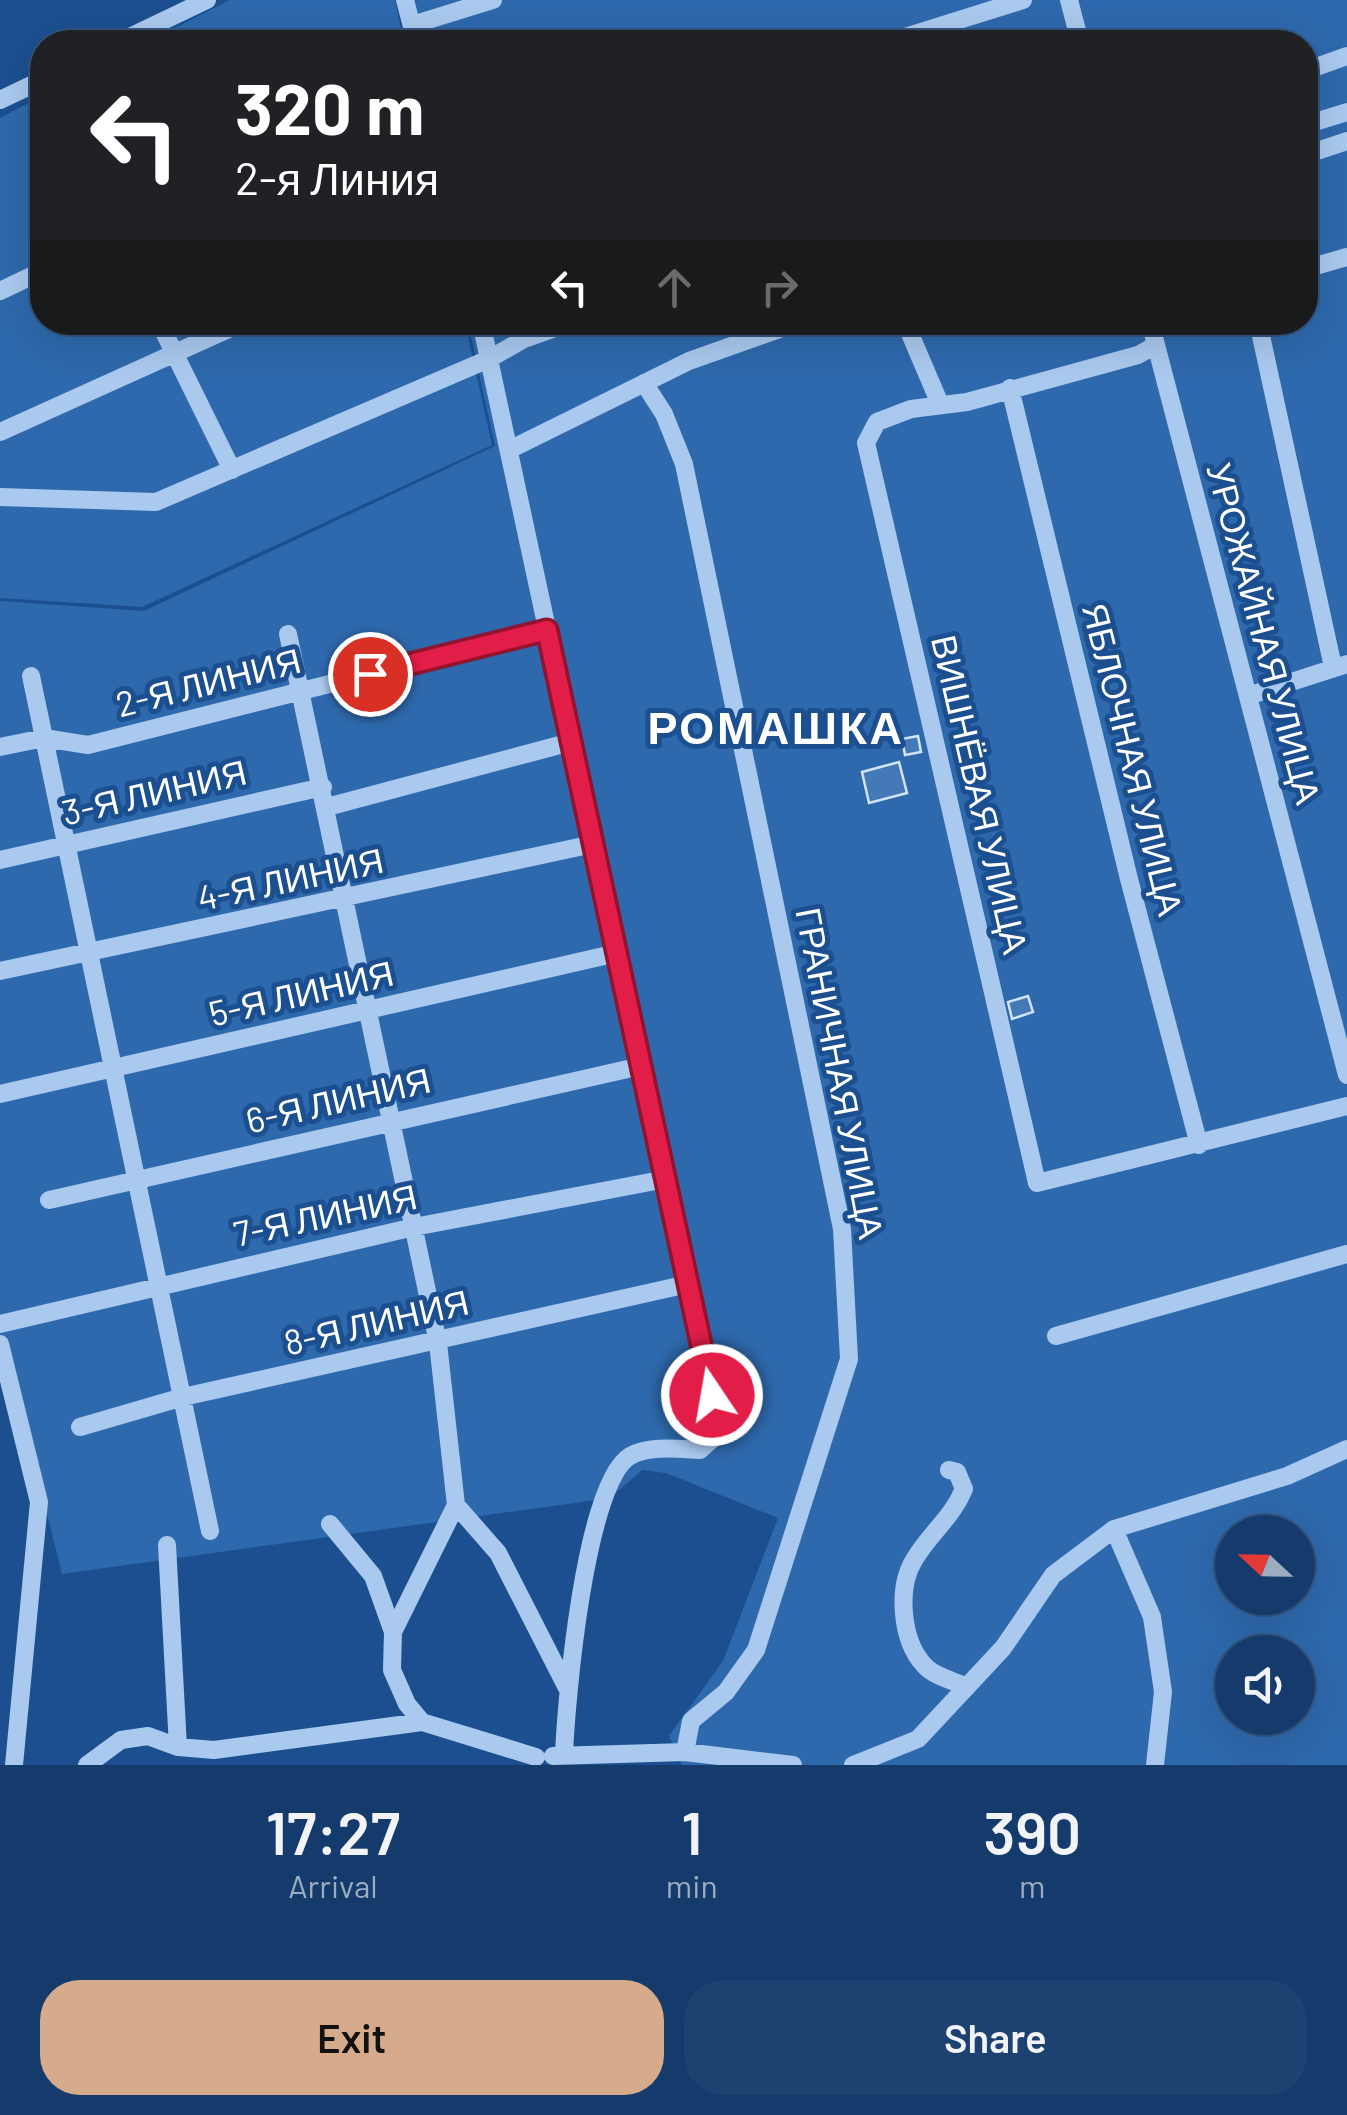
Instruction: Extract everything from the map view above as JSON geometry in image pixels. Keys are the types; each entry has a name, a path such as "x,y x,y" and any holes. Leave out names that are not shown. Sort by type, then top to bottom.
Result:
{"street":[{"path":"145,30 207,0"},
{"path":"405,0 413,30"},
{"path":"423,30 493,0"},
{"path":"928,30 1022,0"},
{"path":"1069,0 1077,30"},
{"path":"1318,66 1347,56"},
{"path":"0,100 30,86"},
{"path":"1318,122 1347,112"},
{"path":"1318,151 1347,141"},
{"path":"1318,265 1347,257"},
{"path":"0,291 30,277"},
{"path":"164,335 232,470"},
{"path":"0,432 216,335"},
{"path":"484,335 720,1432 700,1450 663,1449 630,1456 608,1483 592,1542 567,1688 564,1755"},
{"path":"0,497 156,502 489,360 535,335"},
{"path":"515,448 690,361 763,335"},
{"path":"911,335 940,404 967,402 1138,355 1156,345"},
{"name":"УРОЖАЙНАЯ УЛИЦА","path":"1153,335 1347,1075"},
{"path":"1248,696 1340,665 1261,335"},
{"name":"ГРАНИЧНАЯ УЛИЦА","path":"644,383 671,431 692,502 842,1228 850,1360 756,1650 726,1692 692,1721 685,1752"},
{"name":"ЯБЛОЧНАЯ УЛИЦА","path":"1010,388 1129,879 1200,1144"},
{"name":"ВИШНЁВАЯ УЛИЦА","path":"940,404 877,422 866,443 1038,1183 1200,1144"},
{"name":"2-Я ЛИНИЯ","path":"0,747 44,738 88,745 547,630"},
{"path":"288,634 328,807 438,1344 456,1505 393,1632"},
{"path":"31,676 210,1532"},
{"path":"1255,724 1266,728 1347,1055"},
{"path":"328,807 571,742"},
{"name":"3-Я ЛИНИЯ","path":"0,860 323,787"},
{"name":"4-Я ЛИНИЯ","path":"0,971 346,900 593,844"},
{"name":"5-Я ЛИНИЯ","path":"0,1094 617,953"},
{"name":"6-Я ЛИНИЯ","path":"49,1200 392,1119 641,1066"},
{"path":"1200,1144 1347,1106"},
{"name":"7-Я ЛИНИЯ","path":"0,1324 414,1227 666,1179"},
{"path":"1347,1254 1058,1341 1347,1262"},
{"name":"8-Я ЛИНИЯ","path":"80,1427 183,1396 328,1363 438,1344 563,1310 688,1284"},
{"path":"0,1344 39,1502 14,1765"},
{"path":"853,1765 918,1739 1002,1648 1052,1574 1114,1529 1287,1476 1347,1449"},
{"path":"950,1470 958,1472 964,1489 954,1513 916,1556 903,1580 904,1604 908,1633 924,1666 966,1686"},
{"path":"456,1505 498,1553 567,1688"},
{"path":"330,1524 373,1576 393,1632 392,1670 407,1704 422,1722"},
{"path":"1114,1529 1152,1617 1163,1692 1155,1765"},
{"path":"167,1545 178,1747"},
{"path":"87,1765 121,1740 148,1736 178,1747 214,1750 422,1722 531,1761 564,1755 685,1752 793,1765"}],"shaded area":[{"path":"230,0 395,0 401,30 171,30"},
{"path":"397,0 1347,0 1347,1765 682,1765 669,1736 723,1661 778,1518 666,1473 642,1470 610,1498 62,1574 4,1341 0,1340 0,601 144,611 495,446 471,335 1318,335 1318,30 404,30"},
{"path":"30,102 30,335 468,335 492,445 142,607 0,598 0,118"}],"building":[{"path":"918,736 921,752 905,755 902,739"},
{"path":"899,762 907,793 869,803 862,772"},
{"path":"1028,996 1033,1012 1012,1019 1008,1002"}],"district":[{"name":"РОМАШКА","path":"776,726"}],"route":[{"path":"370,674 547,630 712,1395"}]}
